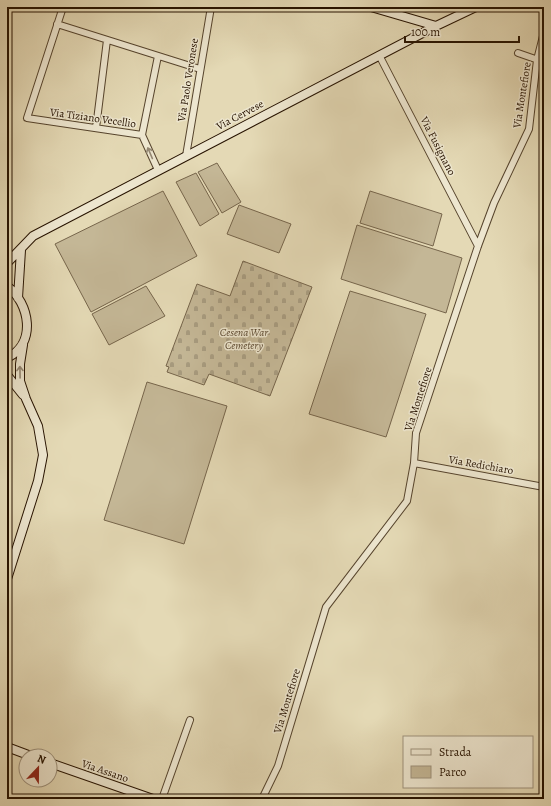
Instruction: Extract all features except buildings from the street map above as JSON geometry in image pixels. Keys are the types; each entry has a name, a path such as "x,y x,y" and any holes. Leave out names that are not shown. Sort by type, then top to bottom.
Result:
{"main road":[{"name":"Via Cervese","path":"7,263 33,236 379,55 468,9 476,7"},
{"path":"376,8 436,26"},
{"path":"18,298 21,250"},
{"path":"7,286 18,298 27,322 27,330 20,364 20,380 26,399 38,426 43,455 38,481 7,579"},
{"path":"7,358 15,354 23,345"},
{"path":"7,375 26,399"},
{"path":"7,747 18,751"},
{"name":"Via Assano","path":"58,766 153,799"}],"street":[{"path":"63,7 57,24 200,69"},
{"name":"Via Paolo Veronese","path":"186,156 211,7"},
{"name":"Via Tiziano Vecellio","path":"57,24 27,118 142,135 158,170"},
{"name":"Via Montefiore","path":"262,799 278,766 326,607 407,501 414,463 416,433 478,246 494,203 528,129 537,60 544,32"},
{"path":"96,128 107,40"},
{"path":"518,53 544,62"},
{"name":"Via Fusignano","path":"379,55 478,246"},
{"path":"142,135 158,56"},
{"name":"Via Redichiaro","path":"414,463 544,487"},
{"path":"162,799 190,720"}],"green space":[{"path":"217,163 241,202 222,213 198,172"},
{"path":"196,173 219,214 200,226 176,182"},
{"path":"163,191 197,256 91,312 55,244"},
{"path":"370,191 442,214 433,246 360,223"},
{"path":"239,205 291,224 279,253 227,234"},
{"path":"357,225 462,258 446,313 341,279"},
{"name":"Cesena War Cemetery","path":"243,261 312,287 270,396 209,374 204,385 167,372 169,367 166,366 197,284 230,296"},
{"path":"146,286 165,316 109,345 92,314"},
{"path":"350,291 426,314 386,437 309,414"},
{"path":"147,382 227,406 184,544 104,520"}]}
